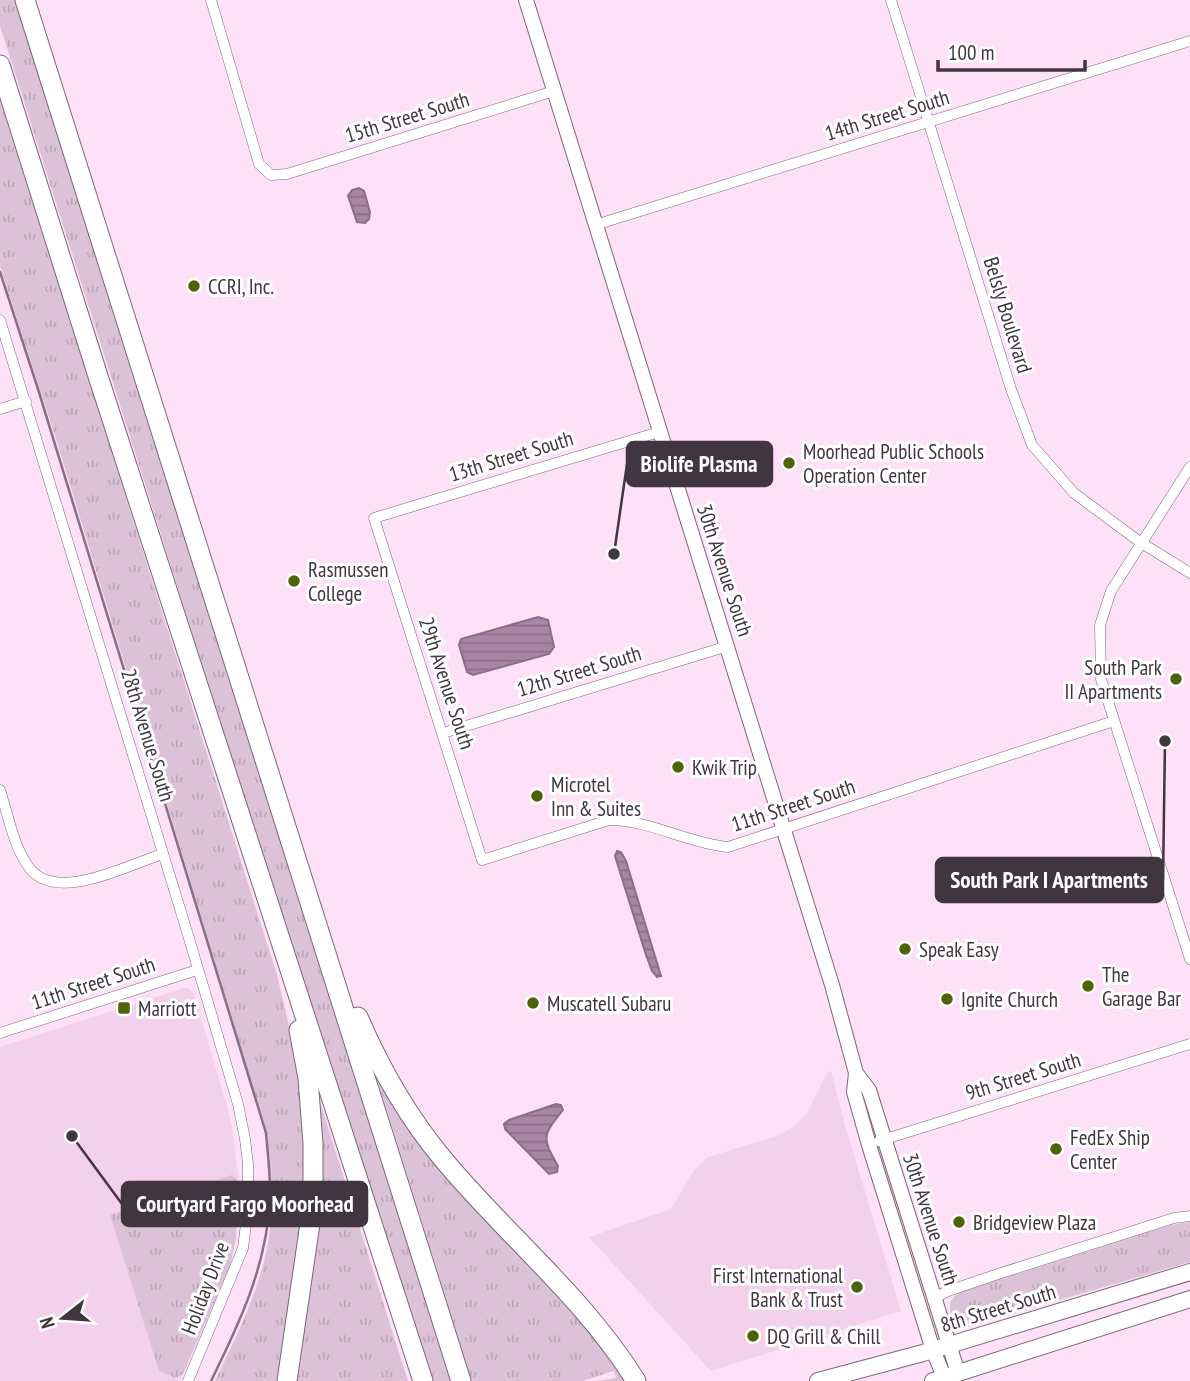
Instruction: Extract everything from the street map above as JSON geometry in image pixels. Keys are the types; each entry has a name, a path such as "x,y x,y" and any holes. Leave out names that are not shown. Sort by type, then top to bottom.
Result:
{"highway":[{"path":"25,0 461,1381"},
{"path":"0,65 105,399 423,1381"},
{"path":"308,896 378,1063 401,1103 442,1158 585,1311 614,1346 636,1381"},
{"path":"287,1381 313,1203 313,1144 308,1078 295,1011 293,977"}],"main road":[{"name":"8th Street South","path":"818,1381 933,1350 1190,1272"},
{"path":"948,1379 1190,1299"}],"street":[{"name":"15th Street South","path":"211,0 259,164 271,176 288,174 554,91"},
{"name":"30th Avenue South","path":"526,0 832,985 856,1073 854,1092 869,1145 933,1350 948,1379"},
{"name":"Belsly Boulevard","path":"891,0 1011,389 1032,445 1074,493 1140,542 1190,573"},
{"name":"14th Street South","path":"595,225 1190,41"},
{"name":"28th Avenue South","path":"0,320 238,1104 248,1164"},
{"path":"0,409 26,401"},
{"name":"13th Street South","path":"374,518 659,432"},
{"path":"1190,467 1111,591 1100,625 1101,679 1190,959"},
{"name":"29th Avenue South","path":"374,518 482,860"},
{"name":"12th Street South","path":"443,733 727,646"},
{"name":"11th Street South","path":"482,860 609,820 628,820 710,845 728,847 1114,721"},
{"path":"0,790 26,865 37,878 55,884 74,884 163,854"},
{"name":"11th Street South","path":"0,1033 197,970"},
{"name":"9th Street South","path":"869,1145 1190,1044"},
{"name":"30th Avenue South","path":"856,1073 869,1090 950,1345 948,1379"},
{"name":"Holiday Drive","path":"188,1381 243,1248 248,1208 248,1164"},
{"path":"934,1298 998,1274 1190,1216"}],"shaded area":[{"path":"359,188 364,191 370,212 365,223 357,222 348,196 352,190"},
{"path":"538,617 548,620 554,647 549,654 473,675 467,672 459,645 461,639"},
{"path":"617,851 621,852 626,861 661,976 657,977 652,971 646,955 615,856"},
{"path":"184,988 194,994 226,1103 240,1189 233,1255 227,1275 180,1381 0,1381 0,1047"},
{"path":"831,1071 901,1311 711,1371 589,1237 671,1209 694,1170 708,1157 777,1136 793,1127 807,1113 827,1073"},
{"path":"556,1104 561,1105 563,1110 548,1131 547,1142 558,1166 557,1172 549,1174 505,1129 504,1124"}],"green space":[{"path":"0,0 15,0 452,1381 429,1381 0,26"},
{"path":"0,99 277,975 288,1023 304,1121 305,1170 299,1249 279,1381 215,1381 251,1303 264,1262 272,1198 267,1133 57,442 0,266"},
{"path":"373,1066 572,1308 628,1381 598,1381 616,1378 614,1371 583,1381 472,1381"},
{"path":"314,1083 408,1381 292,1381"},
{"path":"232,1175 239,1182 236,1239 229,1268 183,1374 175,1378 159,1371 110,1215"},
{"path":"1190,1222 1190,1262 967,1327 961,1327 962,1323 950,1312 950,1303 957,1293 1171,1225"}],"waterway":[{"path":"0,272 266,1133 270,1203 263,1250 241,1316 211,1381"}],"place":[{"name":"CCRI, Inc.","path":"194,286"},
{"name":"Moorhead Public Schools Operation Center","path":"789,463"},
{"name":"Biolife Plasma","path":"614,554"},
{"name":"Rasmussen College","path":"294,581"},
{"name":"South Park II Apartments","path":"1176,679"},
{"name":"South Park I Apartments","path":"1165,741"},
{"name":"Kwik Trip","path":"678,767"},
{"name":"Microtel Inn & Suites","path":"537,796"},
{"name":"Speak Easy","path":"905,949"},
{"name":"The Garage Bar","path":"1088,986"},
{"name":"Ignite Church","path":"947,999"},
{"name":"Muscatell Subaru","path":"533,1003"},
{"name":"Marriott","path":"124,1008"},
{"name":"Courtyard Fargo Moorhead","path":"72,1136"},
{"name":"FedEx Ship Center","path":"1056,1149"},
{"name":"Bridgeview Plaza","path":"959,1222"},
{"name":"First International Bank & Trust","path":"857,1287"},
{"name":"DQ Grill & Chill","path":"753,1336"}]}
